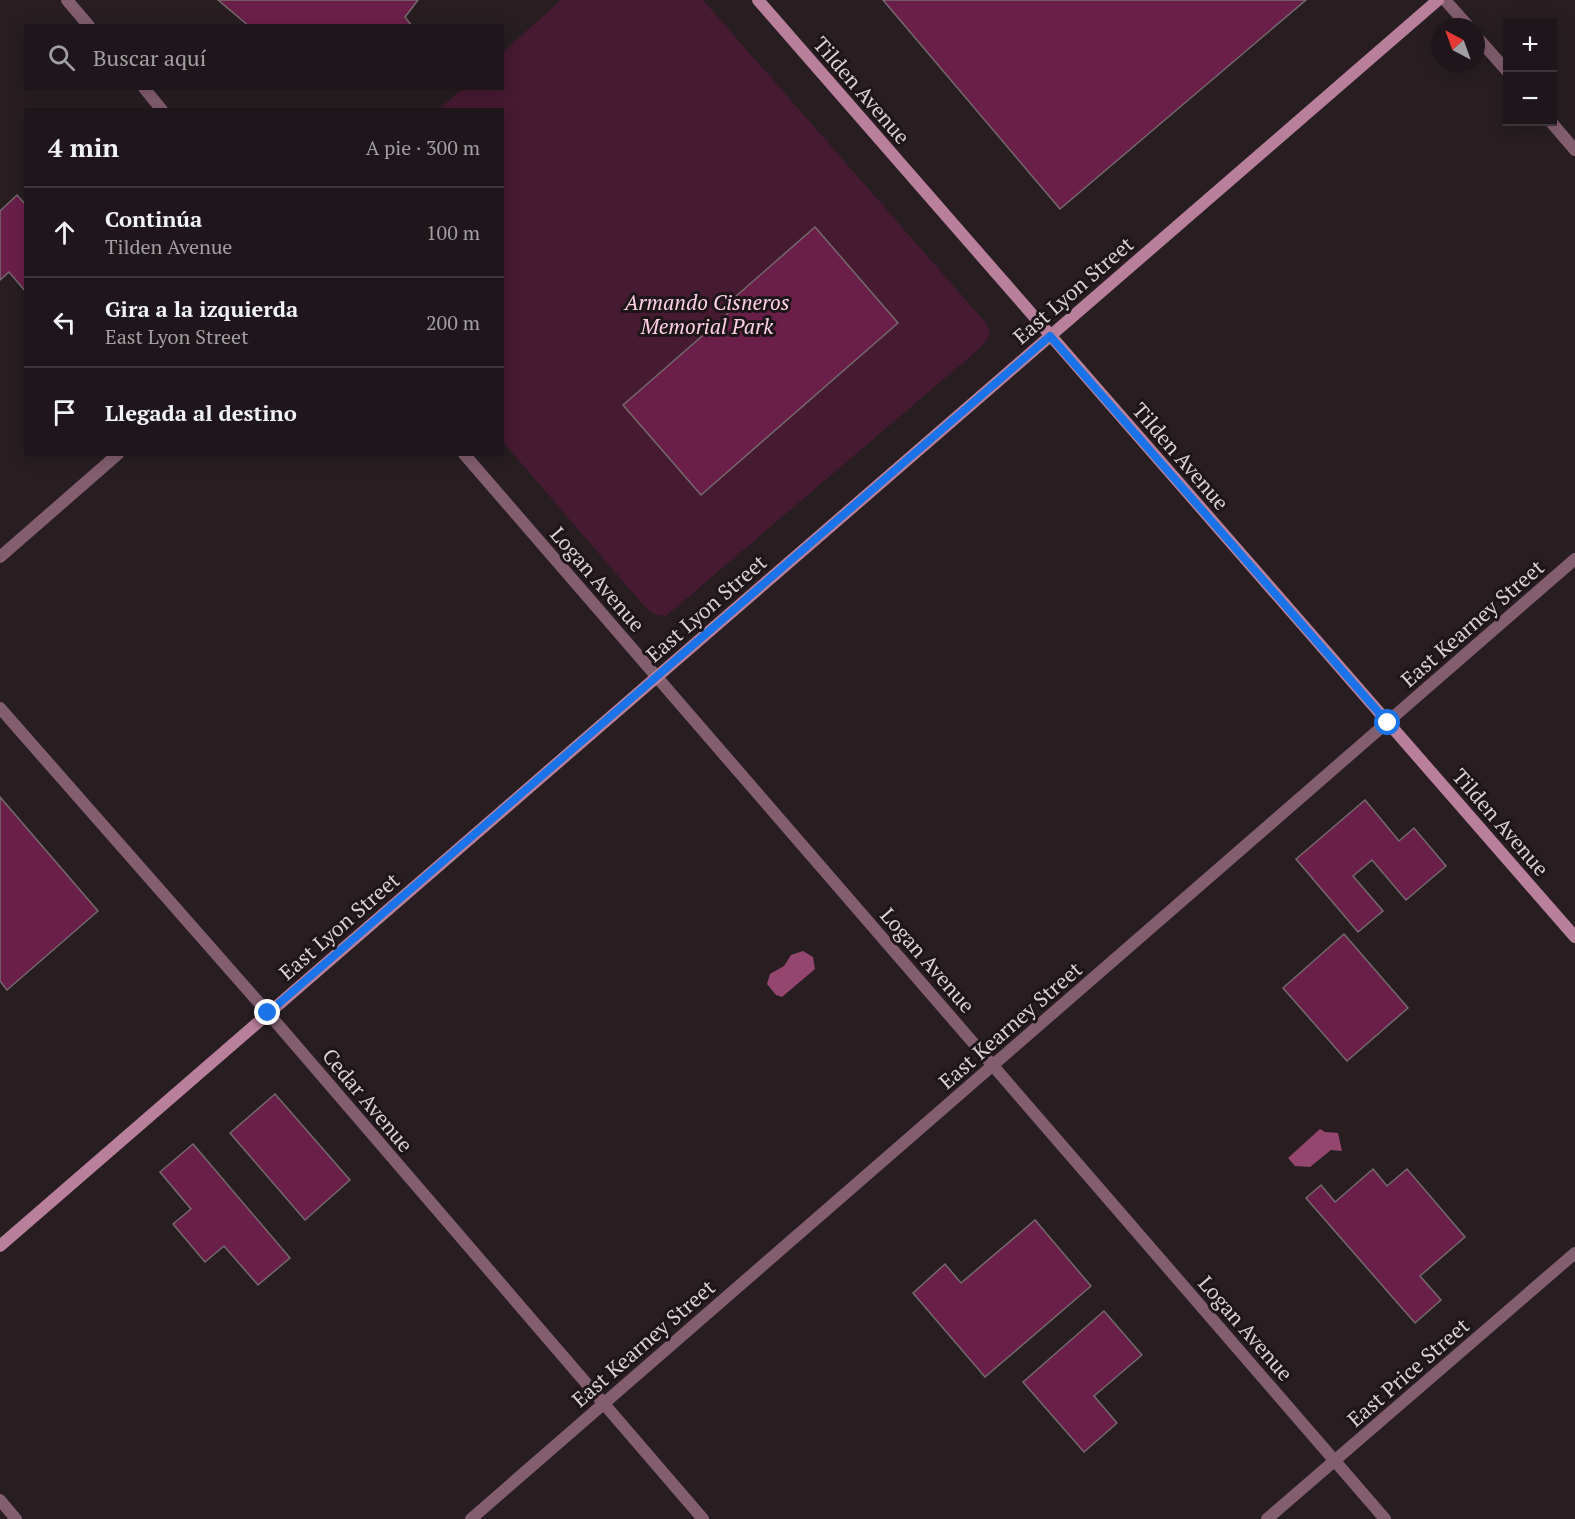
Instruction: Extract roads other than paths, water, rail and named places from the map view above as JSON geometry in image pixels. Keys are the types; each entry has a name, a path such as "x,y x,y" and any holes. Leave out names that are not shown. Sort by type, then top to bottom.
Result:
{"main road":[{"name":"Tilden Avenue","path":"758,0 1575,938"},
{"name":"East Lyon Street","path":"0,1246 1438,0"}],"street":[{"path":"67,0 87,24"},
{"path":"1445,0 1460,18"},
{"path":"1485,46 1503,66"},
{"path":"146,90 160,108"},
{"path":"1554,126 1575,150"},
{"path":"0,557 116,456"},
{"name":"Logan Avenue","path":"466,456 1385,1519"},
{"name":"East Kearney Street","path":"471,1519 1575,560"},
{"name":"Cedar Avenue","path":"0,708 268,1013 703,1519"},
{"name":"East Price Street","path":"1267,1519 1575,1253"},
{"path":"0,1500 16,1519"}],"park label":[{"name":"Armando Cisneros Memorial Park","path":"707,314"}]}
